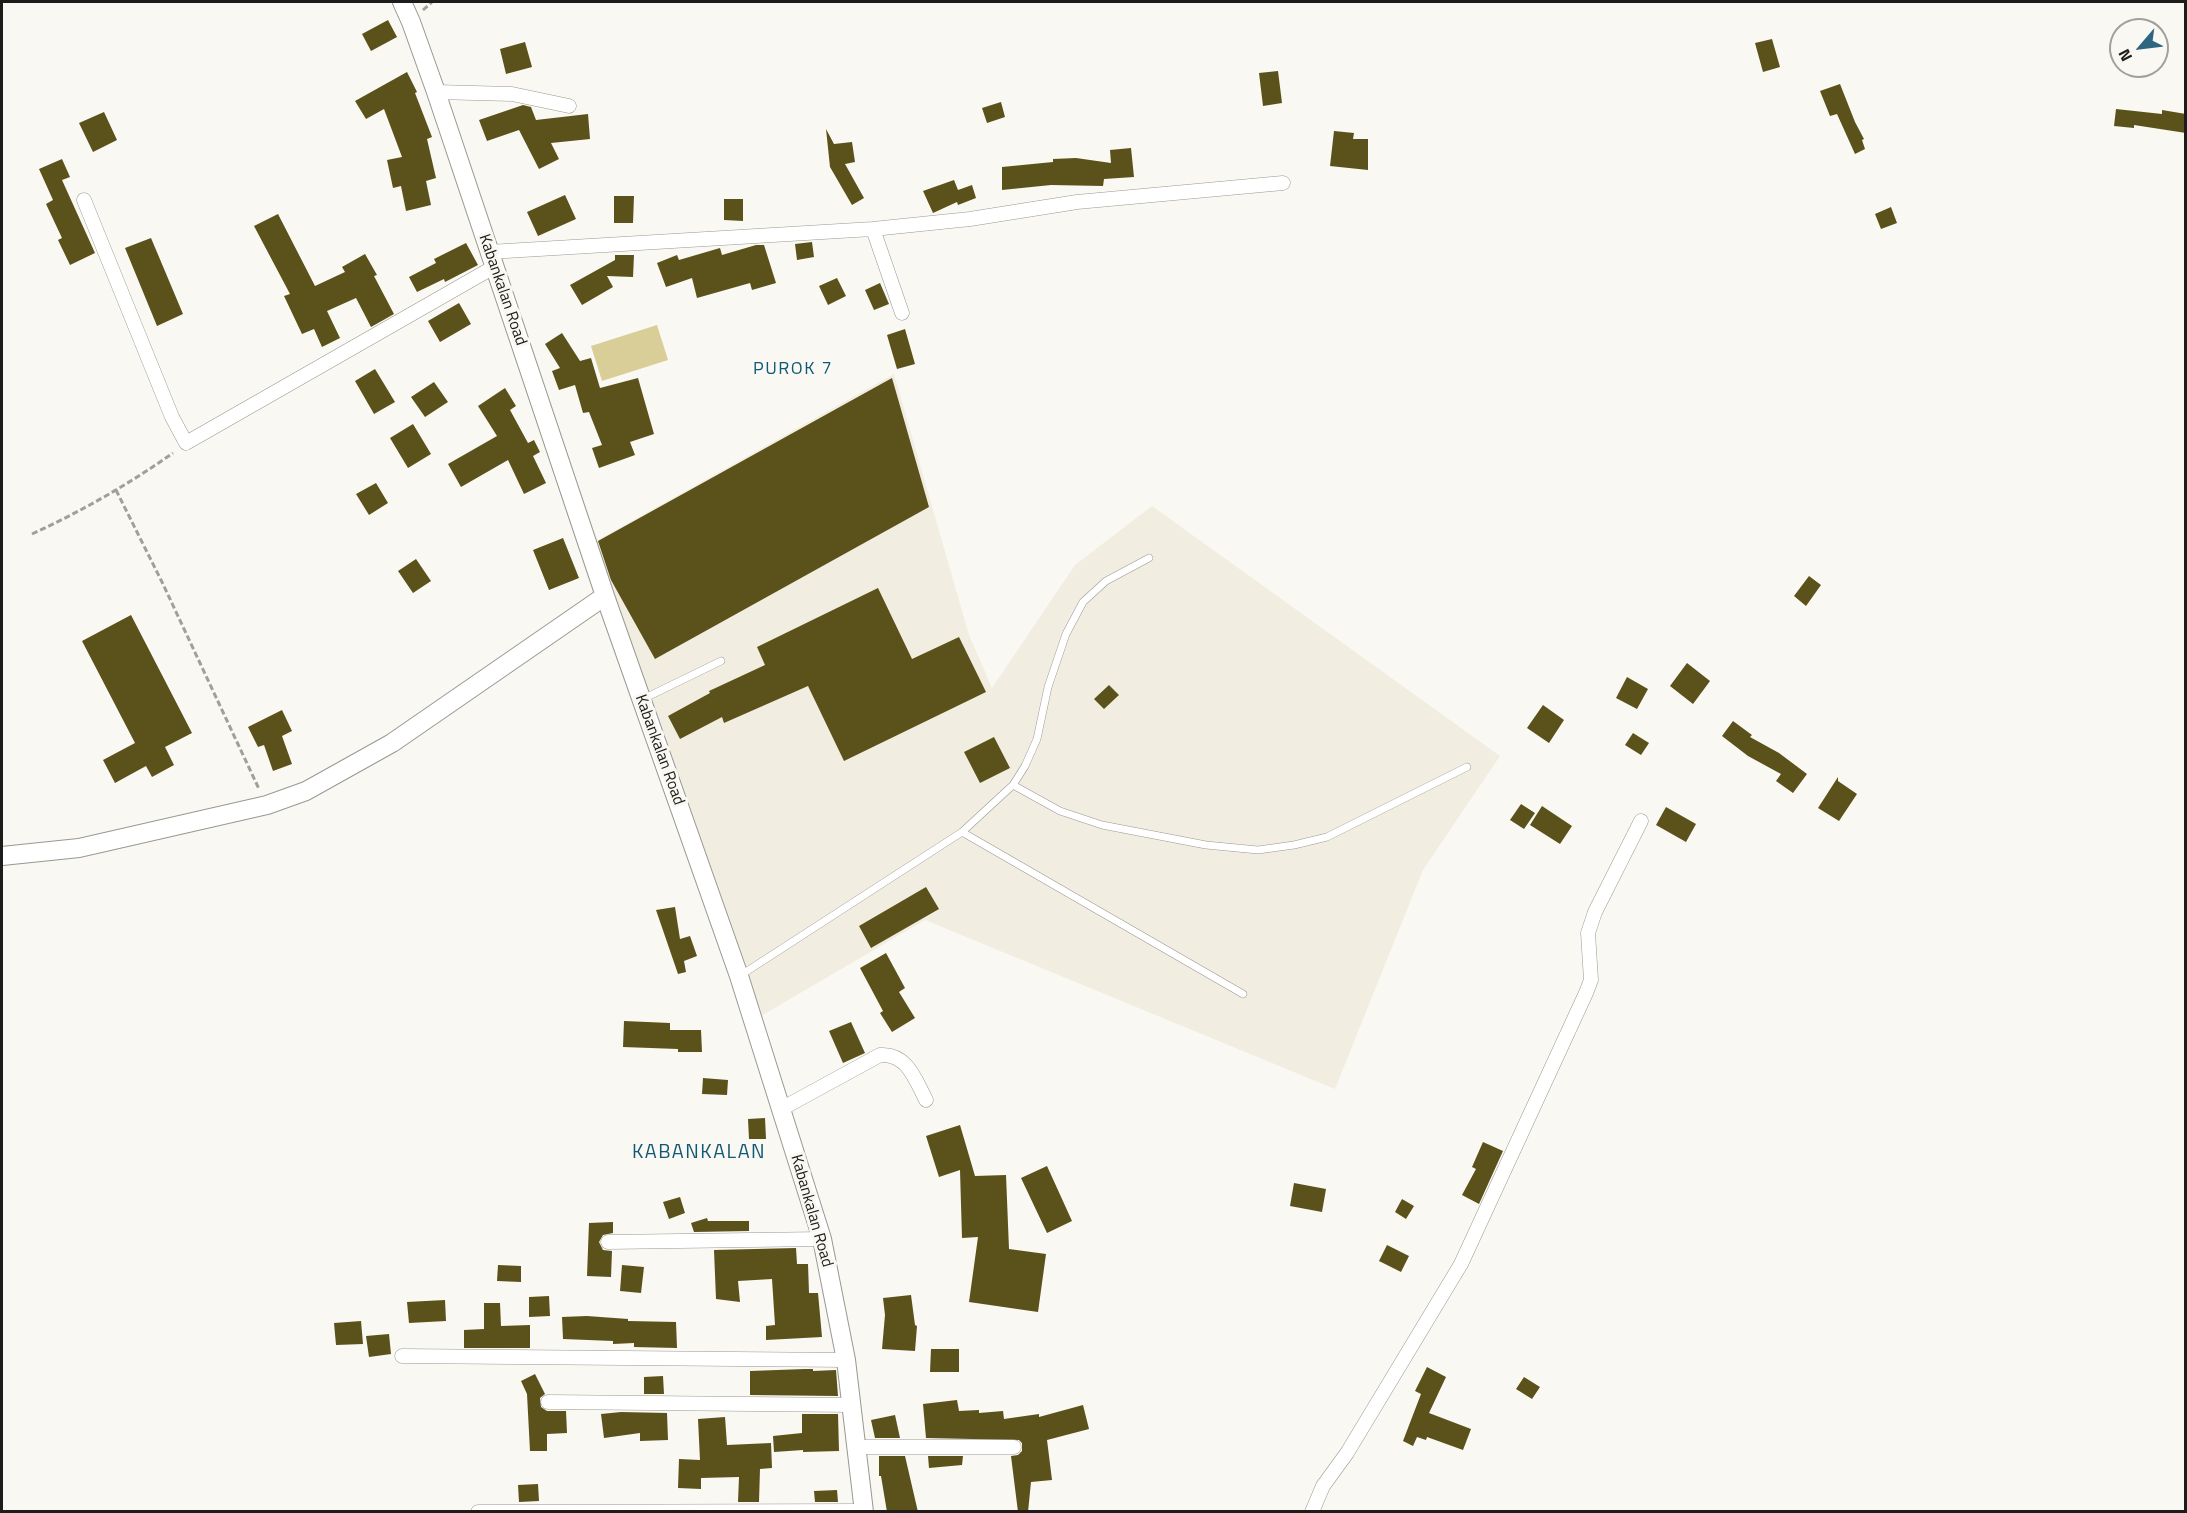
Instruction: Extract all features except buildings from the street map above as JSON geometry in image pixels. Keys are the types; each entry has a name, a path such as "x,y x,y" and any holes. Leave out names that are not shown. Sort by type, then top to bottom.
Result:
{"street":[{"name":"Kabankalan Road","path":"402,2 436,92 604,596 739,976 822,1239 846,1360 864,1511"},
{"path":"436,92 512,94 569,105"},
{"path":"84,200 172,417 186,443 492,259 873,229 970,219 1077,202 1283,183"},
{"path":"873,229 902,313"},
{"path":"2,856 79,848 267,805 306,791 392,743 604,596"},
{"path":"1311,1512 1323,1486 1347,1454 1461,1264 1586,993 1591,980 1588,933 1595,912 1641,820"},
{"path":"781,1109 872,1059 889,1054 910,1069 926,1100"},
{"path":"608,1242 822,1239"},
{"path":"402,1356 846,1360"},
{"path":"548,1402 852,1405"},
{"path":"856,1447 1014,1447"},
{"path":"478,1512 864,1511"}],"lane":[{"path":"739,976 962,832 1013,785 1026,766 1037,739 1048,687 1066,634 1083,602 1106,581 1149,558"},
{"path":"641,700 721,661"},
{"path":"1013,785 1060,810 1102,825 1206,845 1258,850 1294,845 1326,837 1467,767"},
{"path":"962,832 1243,994"}],"path":[{"path":"32,534 75,514 116,490 186,443"},
{"path":"116,490 267,805"}],"shaded area":[{"path":"657,325 668,360 602,381 591,346"},
{"path":"894,374 969,635 992,688 1075,565 1152,506 1500,756 1423,870 1335,1089 925,920 761,1016 591,544"}],"district":[{"name":"PUROK 7","path":"793,370"},
{"name":"KABANKALAN","path":"699,1153"}]}
